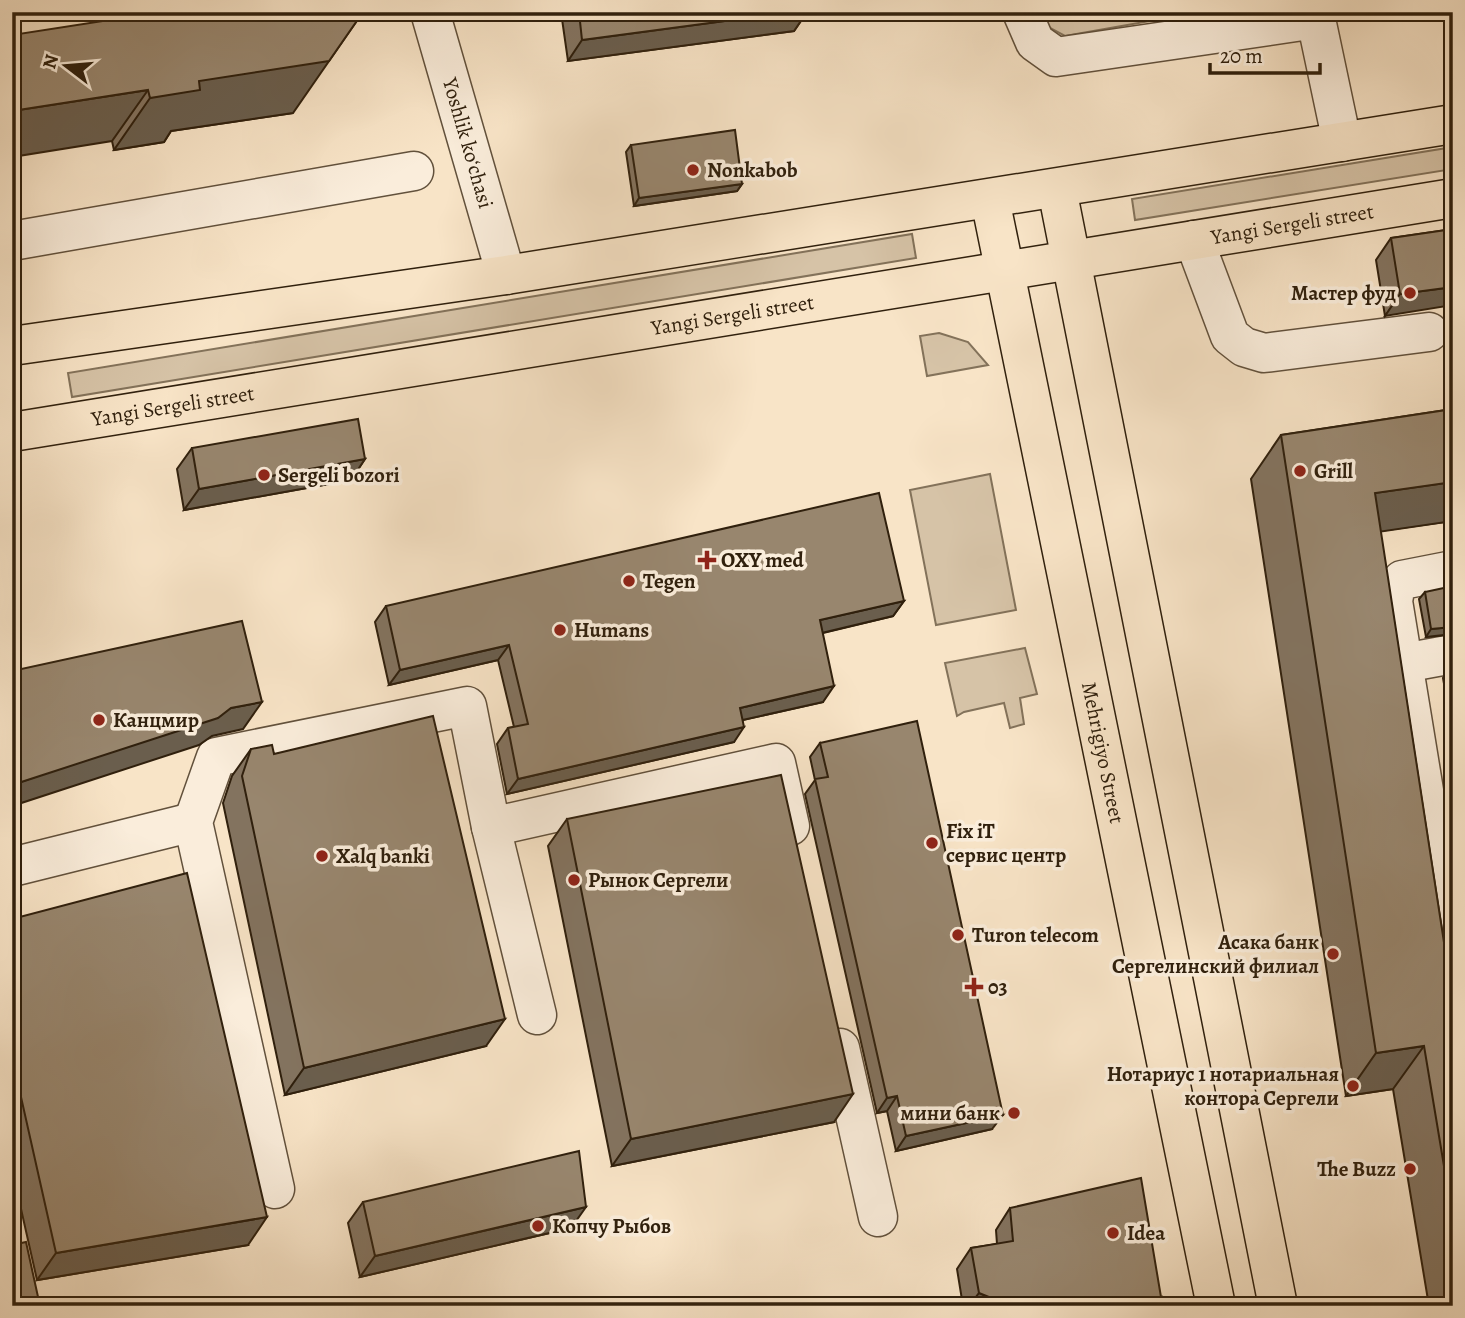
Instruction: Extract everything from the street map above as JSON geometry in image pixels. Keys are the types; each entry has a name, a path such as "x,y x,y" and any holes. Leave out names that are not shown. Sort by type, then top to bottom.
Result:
{"main road":[{"path":"12,346 506,275 1453,124"},
{"path":"1057,189 1278,1306"},
{"name":"Yangi Sergeli street","path":"12,432 1453,198"},
{"name":"Mehrigiyo Street","path":"990,199 1216,1306"}],"street":[{"name":"Yoshlik koʻchasi","path":"430,12 506,275"},
{"path":"1022,12 1035,42 1056,57 1331,16 1342,142"},
{"path":"12,241 414,171"},
{"path":"1194,240 1230,336 1244,347 1264,353 1429,332"},
{"path":"1453,570 1402,580 1395,590 1393,601 1453,968"},
{"path":"1404,663 1453,654"},
{"path":"275,1189 193,822 216,757 467,706 491,827 537,1015"},
{"path":"491,827 776,763 797,857"},
{"path":"12,867 193,822"},
{"path":"833,1017 877,1217"}],"shaded area":[{"path":"1038,12 1183,12 1184,15 1065,36 1050,28"},
{"path":"1453,147 1453,169 1135,220 1132,199"},
{"path":"912,234 916,258 72,397 68,373"},
{"path":"939,333 968,342 988,365 927,376 920,336"},
{"path":"990,474 1016,610 936,625 910,490"},
{"path":"1025,648 1037,694 1020,698 1024,724 1010,728 1004,703 957,716 945,663"}],"building":[{"path":"161,12 363,12 329,61 199,81 200,90 150,98 148,90 12,111 12,35"},
{"path":"579,12 792,12 582,40"},
{"path":"735,130 742,184 639,198 631,145"},
{"path":"1453,229 1453,287 1400,294 1391,238"},
{"path":"1453,409 1453,482 1375,493 1453,1001 1453,1220 1424,1046 1376,1053 1281,435"},
{"path":"358,419 365,459 199,489 192,448"},
{"path":"879,493 904,601 820,620 834,686 740,708 744,727 518,779 508,728 528,724 509,645 400,670 386,606"},
{"path":"1453,586 1453,627 1431,629 1425,592"},
{"path":"242,621 262,702 231,708 218,718 12,785 12,671"},
{"path":"1453,669 1453,693 1452,693 1448,671"},
{"path":"433,716 505,1019 304,1068 242,776 251,749 272,745 274,754"},
{"path":"917,721 1003,1115 906,1136 897,1096 887,1098 815,779 828,777 820,743"},
{"path":"781,775 853,1094 631,1139 567,819"},
{"path":"187,873 267,1217 56,1253 12,1057 12,919"},
{"path":"579,1151 586,1207 375,1256 363,1202"},
{"path":"1141,1178 1161,1297 1113,1306 1011,1306 979,1293 971,1248 1013,1241 1010,1208"},
{"path":"26,1242 40,1306 12,1306 12,1245"}],"place":[{"name":"Nonkabob","path":"693,170"},
{"name":"Мастер фуд","path":"1410,293"},
{"name":"Grill","path":"1300,471"},
{"name":"Sergeli bozori","path":"264,475"},
{"name":"OXY med","path":"707,560"},
{"name":"Tegen","path":"629,581"},
{"name":"Humans","path":"560,630"},
{"name":"Канцмир","path":"99,720"},
{"name":"Fix iT сервис центр","path":"932,843"},
{"name":"Xalq banki","path":"322,856"},
{"name":"Рынок Сергели","path":"574,880"},
{"name":"Turon telecom","path":"958,935"},
{"name":"Асака банк Сергелинский филиал","path":"1333,954"},
{"name":"03","path":"974,987"},
{"name":"Нотариус 1 нотариальная контора Сергели","path":"1353,1086"},
{"name":"мини банк","path":"1014,1113"},
{"name":"The Buzz","path":"1410,1169"},
{"name":"Копчу Рыбов","path":"538,1226"},
{"name":"Idea","path":"1113,1233"}]}
